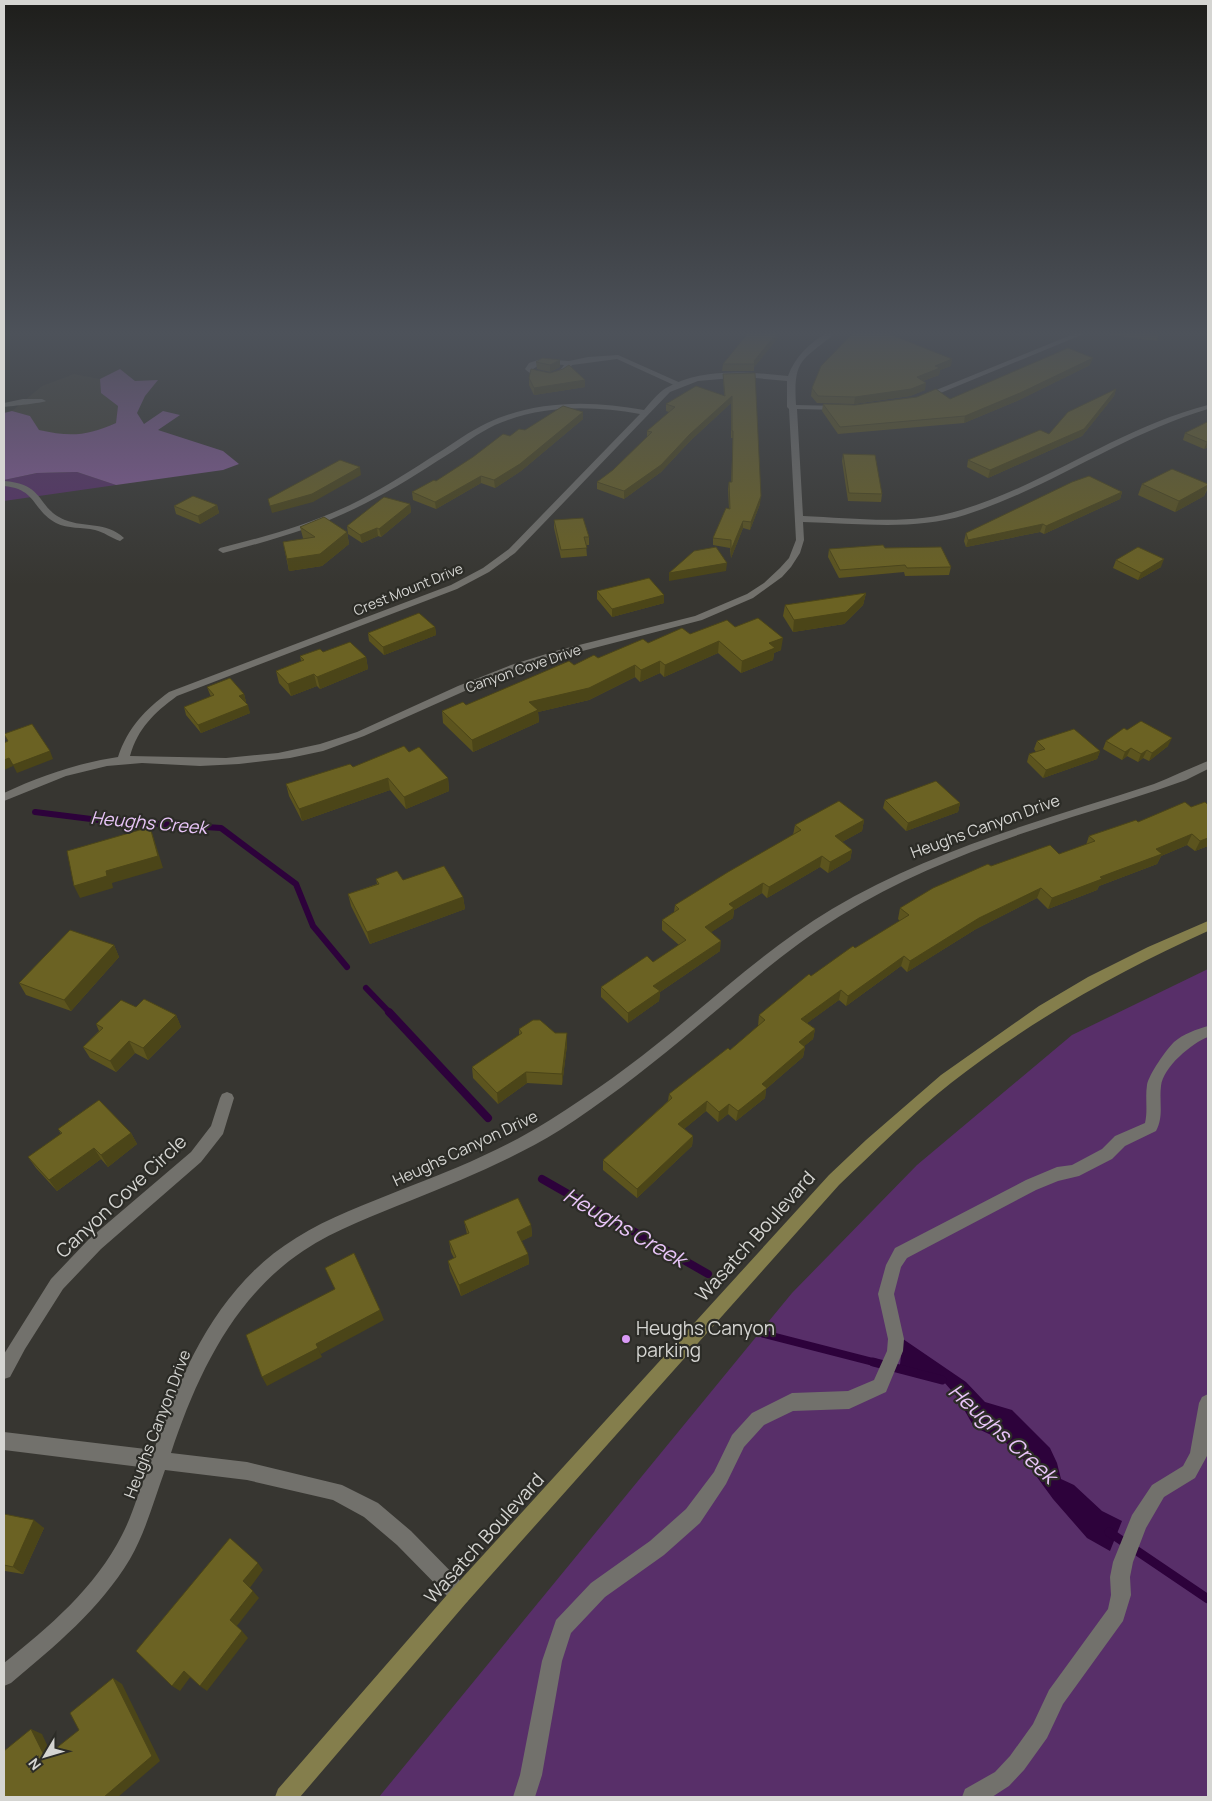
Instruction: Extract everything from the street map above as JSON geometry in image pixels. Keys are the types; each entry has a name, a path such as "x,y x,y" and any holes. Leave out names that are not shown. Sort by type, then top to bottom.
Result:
{"street":[{"path":"224,550 290,532 351,508 479,431 511,417"},
{"name":"Crest Mount Drive","path":"123,760 129,740 138,723 152,709 173,694 454,587 486,570 518,544 639,417"},
{"name":"Canyon Cove Drive","path":"4,796 56,774 123,760 201,762 245,760 303,752 370,732 451,693 537,660 703,617 751,596 776,577 793,559 800,540 792,417"},
{"path":"800,520 893,522 931,519 962,513 1000,499 1173,417"},
{"path":"4,484 25,487 30,490 46,511 61,522 102,529 120,538"},
{"name":"Heughs Canyon Drive","path":"4,1676 79,1611 106,1580 140,1520 158,1461 207,1345 240,1298 273,1263 342,1221 428,1187 504,1152 552,1127 625,1079 768,962 817,925 871,891 936,859 1172,781 1208,765"},
{"name":"Wasatch Boulevard","path":"286,1797 460,1595 834,1180 900,1118 981,1053 1044,1010 1093,980 1153,950 1208,926"},
{"path":"524,1797 531,1775 552,1661 563,1628 598,1590 657,1548 693,1516 720,1478 738,1441 758,1419 792,1402 849,1400 880,1386 895,1351 896,1339 886,1294 894,1265 901,1253 992,1208 1031,1185 1080,1168 1108,1154 1120,1141 1151,1127 1155,1112 1154,1084 1162,1070 1179,1046 1197,1035 1208,1031"},
{"name":"Canyon Cove Circle","path":"4,1371 19,1343 57,1284 95,1244 196,1157 218,1129 227,1098"},
{"path":"973,1797 1002,1779 1016,1763 1040,1731 1056,1697 1116,1614 1122,1595 1120,1577 1123,1562 1139,1522 1158,1491 1189,1472 1198,1456 1208,1403"},
{"path":"4,1441 247,1471 336,1491 371,1510 404,1538 460,1595"}],"shaded area":[{"path":"4,417 31,417 39,430 60,434 87,433 116,423 117,417 140,417 144,424 154,417 177,417 158,430 223,451 239,464 223,470 116,485 77,472 37,473 4,480"},
{"path":"31,417 117,417 116,423 93,433 65,436 38,430"},
{"path":"77,472 116,485 4,501 4,480 37,473"},
{"path":"1208,969 1208,1797 379,1797 792,1293 917,1165 1072,1035"}],"water":[{"path":"903,1339 966,1382 985,1402 1012,1410 1050,1448 1057,1463 1061,1479 1074,1485 1102,1511 1122,1521 1110,1551 1087,1538 1053,1499 1026,1462 1004,1441 974,1427 957,1397 944,1382 922,1374 899,1373"}],"building":[{"path":"546,417 577,417 520,464 494,480 481,476 435,502 412,492 434,480 436,481 473,457 503,434 510,436 519,429 525,430"},
{"path":"663,417 709,417 661,465 624,491 597,482 613,470 652,432 647,431"},
{"path":"732,417 757,417 761,496 751,522 743,521 731,550 731,540 713,538 726,508 730,509 729,482 732,482"},
{"path":"833,417 953,417 840,427"},
{"path":"1064,417 1094,417 1084,429 990,470 968,460 1040,430 1049,434"},
{"path":"1207,422 1207,442 1185,433"},
{"path":"843,454 875,455 882,494 849,493"},
{"path":"340,460 360,467 312,494 270,506 268,499"},
{"path":"1172,469 1208,485 1179,501 1142,484"},
{"path":"1089,476 1122,492 1046,526 1043,524 968,540 966,533 1072,482"},
{"path":"193,496 217,505 198,516 174,506"},
{"path":"384,497 410,504 379,529 377,528 360,535 347,526"},
{"path":"324,517 347,532 320,554 287,559 283,542 315,537 300,527"},
{"path":"583,518 589,537 584,537 587,548 561,550 554,520"},
{"path":"883,545 885,548 941,547 951,567 907,568 905,565 840,570 829,549"},
{"path":"716,547 727,563 669,573 694,551"},
{"path":"1138,547 1164,559 1141,573 1116,560"},
{"path":"649,578 664,595 612,609 597,591"},
{"path":"866,593 846,612 794,620 785,605"},
{"path":"419,613 435,627 383,647 368,633"},
{"path":"758,618 783,638 769,643 775,648 742,661 719,641 665,665 660,661 641,670 635,665 589,688 529,702 538,710 472,740 442,711 463,702 466,705 569,661 574,665 594,655 598,658 643,639 648,643 682,628 690,634 727,620 735,627"},
{"path":"350,642 366,657 317,677 314,674 288,684 276,671 304,660 300,656 320,649 323,652"},
{"path":"230,678 244,694 239,696 248,705 198,725 184,707 214,695 207,687"},
{"path":"1141,721 1172,738 1152,753 1147,750 1141,754 1131,748 1125,752 1106,741 1124,728 1127,730"},
{"path":"32,724 50,751 13,765 9,758 4,760 4,743 8,741 4,734"},
{"path":"1074,729 1100,751 1046,770 1029,754 1045,749 1037,741"},
{"path":"404,746 409,752 419,747 448,778 404,797 388,778 299,809 286,784 350,764 353,767"},
{"path":"936,781 960,803 908,823 885,800"},
{"path":"839,801 864,820 835,836 852,850 830,862 822,856 769,887 763,883 729,904 734,908 705,927 721,941 653,986 660,991 628,1013 601,987 647,956 653,962 686,940 662,920 679,909 675,905 801,830 795,825"},
{"path":"1185,802 1191,807 1205,802 1208,805 1208,838 1200,841 1192,834 1156,849 1162,854 1100,877 1102,879 1052,898 1041,888 979,918 910,961 904,956 848,996 841,990 801,1019 815,1029 799,1042 805,1047 762,1084 767,1088 738,1111 729,1104 719,1112 707,1101 678,1124 693,1136 637,1189 603,1160 672,1098 669,1094 728,1048 730,1050 765,1020 759,1015 809,974 811,976 853,946 855,948 909,915 900,908 933,888 988,864 991,866 1050,845 1059,854 1095,841 1089,836 1136,820 1138,822"},
{"path":"150,827 158,856 106,871 107,876 74,886 67,851"},
{"path":"444,866 463,897 367,932 348,894 379,884 376,879 397,871 403,880"},
{"path":"70,930 114,945 64,1000 19,983"},
{"path":"144,999 176,1015 143,1048 129,1041 110,1061 83,1047 103,1028 96,1024 121,1000 136,1007"},
{"path":"533,1020 540,1020 555,1033 567,1033 562,1074 526,1072 497,1093 472,1067 522,1033 519,1029"},
{"path":"99,1100 131,1133 101,1155 94,1148 49,1180 28,1157 62,1133 58,1129"},
{"path":"518,1198 531,1225 517,1232 528,1254 459,1285 448,1261 456,1257 449,1241 469,1233 464,1221"},
{"path":"354,1253 380,1310 316,1344 318,1348 262,1377 246,1335 335,1289 325,1268"},
{"path":"4,1514 34,1520 13,1567 4,1565"},
{"path":"230,1538 258,1563 243,1581 253,1591 230,1620 242,1631 200,1686 184,1671 172,1686 136,1651"},
{"path":"113,1678 152,1756 104,1797 4,1797 4,1751 31,1729 45,1757 79,1730 70,1713"}],"waterway":[{"name":"Heughs Creek","path":"35,812 99,820 221,828 296,884 313,926 347,967"},
{"name":"Heughs Creek","path":"366,988 390,1013"},
{"name":"Heughs Creek","path":"389,1012 488,1118"},
{"name":"Heughs Creek","path":"542,1179 708,1274"},
{"name":"Heughs Creek","path":"764,1334 877,1363"},
{"name":"Heughs Creek","path":"873,1362 942,1380"},
{"name":"Heughs Creek","path":"1109,1532 1208,1599"}],"place":[{"name":"Heughs Canyon parking","path":"626,1339"}]}
